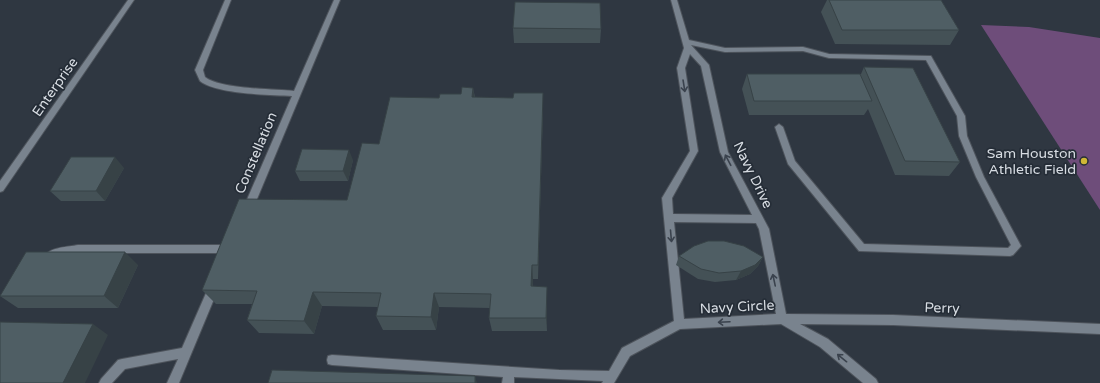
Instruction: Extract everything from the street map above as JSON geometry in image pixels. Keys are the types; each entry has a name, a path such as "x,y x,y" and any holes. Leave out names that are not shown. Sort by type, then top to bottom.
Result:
{"lane":[{"name":"Enterprise","path":"0,188 131,0"},
{"path":"228,0 199,70 204,80 226,86 297,94"},
{"name":"Constellation","path":"242,221 337,0"},
{"name":"Navy Drive","path":"674,0 687,45 705,65 724,152 764,229 782,319"},
{"path":"679,324 667,198 694,151 681,68 687,45 725,50 803,49 829,56 928,58 961,116 963,136 980,177 1016,246 1010,252 862,248 792,162 779,127"},
{"path":"669,218 758,219"},
{"path":"43,260 56,253 78,249 230,249"},
{"path":"173,383 218,277"},
{"name":"Navy Circle","path":"610,380 626,352 679,324 782,319 824,343 872,383"},
{"name":"Perry","path":"782,319 893,320 1100,329"},
{"path":"105,383 122,364 186,353"},
{"path":"332,360 509,377 610,380"}],"shaded area":[{"name":"Sam Houston Athletic Field","path":"981,25 1029,27 1100,38 1100,210"}],"building":[{"path":"829,0 941,0 959,30 842,30"},
{"path":"515,2 600,3 601,29 513,28"},
{"path":"864,67 913,68 960,162 905,161"},
{"path":"747,74 860,74 872,101 754,101"},
{"path":"462,87 473,88 472,97 513,98 514,93 543,93 538,265 532,265 531,286 547,287 546,318 489,318 491,294 434,293 431,317 376,316 381,293 313,292 304,321 247,320 257,291 202,290 239,199 347,200 362,143 379,144 390,97 439,98 440,94 461,94"},
{"path":"302,149 349,150 343,171 295,171"},
{"path":"71,157 115,157 96,191 50,191"},
{"path":"708,241 724,241 744,246 763,257 755,265 741,271 719,273 701,269 679,256 694,246"},
{"path":"26,252 125,252 104,296 0,296"},
{"path":"0,322 93,324 63,383 0,383"},
{"path":"272,370 475,376 475,383 268,383"}],"place":[{"name":"Sam Houston Athletic Field","path":"1084,161"}]}
